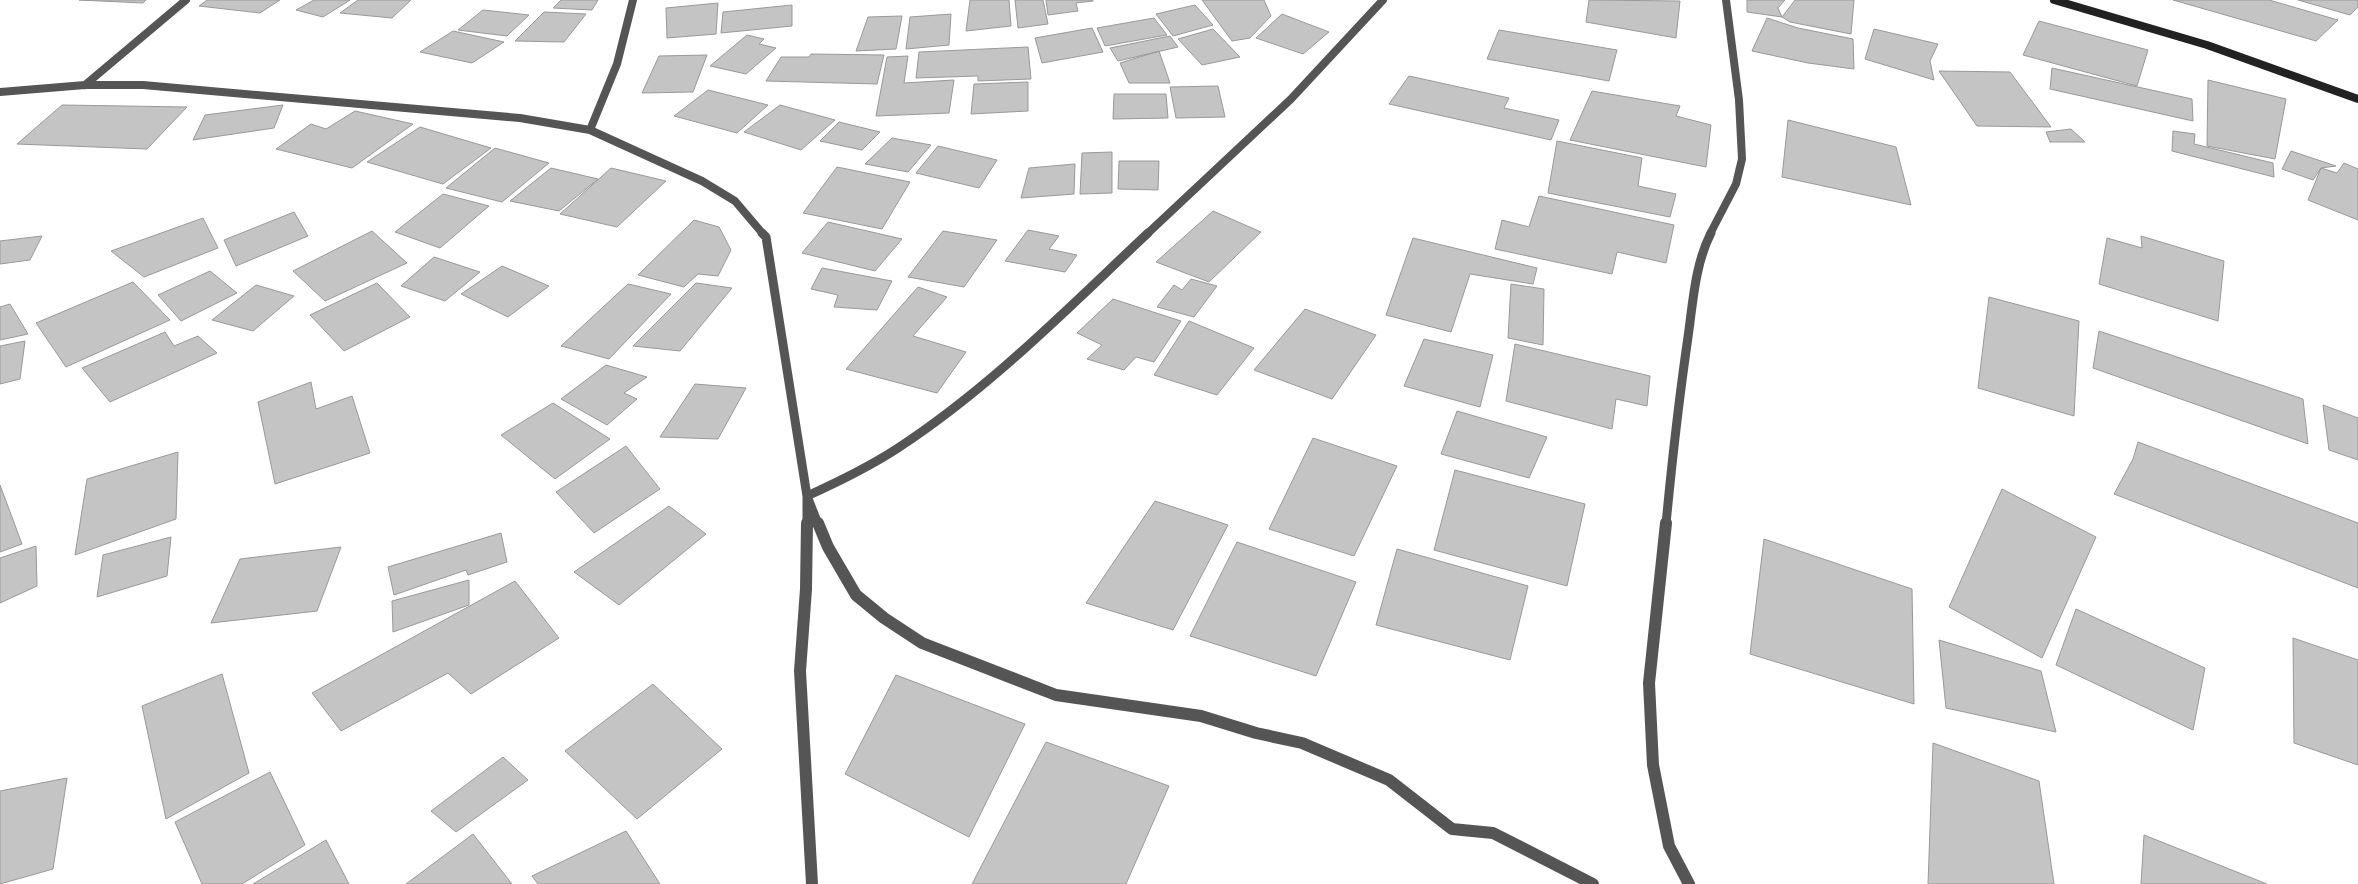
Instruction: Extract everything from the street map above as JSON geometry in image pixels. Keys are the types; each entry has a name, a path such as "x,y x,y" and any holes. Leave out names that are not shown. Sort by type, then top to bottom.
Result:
{"street":[{"path":"85,85 186,0"},
{"path":"590,130 617,64 633,0"},
{"path":"807,496 839,484 871,466 940,418 1020,353 1313,76 1383,0"},
{"path":"1689,884 1669,846 1654,774 1649,683 1676,424 1696,275 1703,248 1736,184 1742,159 1739,100 1726,0"},
{"path":"2054,0 2186,38 2276,68 2358,99"},
{"path":"1,92 85,85 166,86 520,118 590,130 702,181 735,201 766,237 807,496 806,589 800,671 812,884"},
{"path":"807,496 828,547 856,595 884,618 922,643 1056,695 1201,716 1256,733 1302,743 1388,780 1452,829 1493,833 1592,884"}],"building":[{"path":"79,0 146,0 143,3"},
{"path":"207,0 280,0 260,13 199,6"},
{"path":"314,0 350,0 323,17 296,10"},
{"path":"358,0 411,0 392,18 340,13"},
{"path":"561,0 598,0 592,10 553,8"},
{"path":"970,0 1009,0 1011,26 966,31"},
{"path":"1015,0 1043,0 1048,24 1018,28"},
{"path":"1046,0 1093,1 1076,3 1078,11 1048,15"},
{"path":"1202,0 1264,0 1271,16 1250,38 1232,41"},
{"path":"1589,0 1680,1 1676,38 1586,22"},
{"path":"1747,0 1785,0 1778,8 1782,17 1747,12"},
{"path":"1795,0 1854,0 1851,34 1790,22 1782,17"},
{"path":"2173,0 2269,0 2338,20 2316,41"},
{"path":"2298,0 2358,0 2358,7 2350,15"},
{"path":"718,3 716,34 667,38 666,8"},
{"path":"792,5 792,26 721,33 723,12"},
{"path":"1195,5 1213,25 1173,36 1156,14"},
{"path":"483,10 529,15 507,36 458,30"},
{"path":"544,12 586,14 564,42 515,41"},
{"path":"951,14 949,45 906,49 910,17"},
{"path":"1282,14 1329,32 1303,54 1256,38"},
{"path":"902,16 896,49 856,51 868,17"},
{"path":"1154,18 1167,35 1105,46 1097,28"},
{"path":"1767,18 1798,28 1853,39 1854,69 1808,63 1752,51"},
{"path":"2039,21 2148,50 2137,86 2023,55"},
{"path":"1092,28 1103,52 1042,63 1035,38"},
{"path":"1213,29 1240,57 1202,65 1178,39"},
{"path":"1874,29 1938,44 1930,61 1934,80 1865,59"},
{"path":"1499,30 1617,50 1609,81 1487,59"},
{"path":"453,31 504,42 472,63 420,52"},
{"path":"747,35 764,39 759,44 776,48 746,74 710,66"},
{"path":"1170,36 1178,47 1118,61 1110,48"},
{"path":"1028,47 1031,79 978,81 978,76 916,78 919,52"},
{"path":"1159,51 1170,83 1129,83 1120,63"},
{"path":"811,54 884,55 877,84 766,81 781,57 809,57"},
{"path":"707,55 693,92 642,93 659,56"},
{"path":"908,56 904,83 954,80 949,113 876,116 887,57"},
{"path":"2052,68 2192,99 2193,121 2050,89"},
{"path":"1939,71 2010,72 2051,127 1977,126"},
{"path":"1409,76 1509,98 1504,108 1559,120 1551,140 1389,104"},
{"path":"2208,80 2286,99 2275,159 2207,146"},
{"path":"1028,82 1028,111 971,114 974,84"},
{"path":"1218,86 1225,117 1176,118 1170,87"},
{"path":"708,90 768,105 737,133 674,116"},
{"path":"1592,91 1680,106 1676,116 1711,125 1706,167 1570,140"},
{"path":"1114,94 1166,94 1168,118 1113,119"},
{"path":"62,105 187,107 147,149 17,144"},
{"path":"283,105 274,128 193,140 205,115"},
{"path":"780,105 835,120 801,150 744,132"},
{"path":"355,111 413,124 352,168 276,149 311,124 326,129"},
{"path":"1788,120 1896,147 1911,205 1782,177"},
{"path":"839,122 880,132 862,150 820,141"},
{"path":"420,127 491,148 443,184 367,162"},
{"path":"2071,129 2085,142 2050,142 2046,132"},
{"path":"2173,131 2195,134 2194,144 2273,163 2274,177 2172,151"},
{"path":"892,138 931,145 908,172 865,164"},
{"path":"1557,141 1642,158 1638,186 1676,194 1670,217 1548,193"},
{"path":"938,146 997,160 979,188 916,173"},
{"path":"495,148 549,163 502,202 446,188"},
{"path":"2291,151 2336,166 2321,168 2313,180 2282,169"},
{"path":"1112,152 1112,193 1080,194 1082,153"},
{"path":"1119,161 1159,161 1158,190 1118,189"},
{"path":"2344,163 2358,169 2358,220 2308,200 2321,168 2337,173"},
{"path":"1075,164 1074,194 1021,198 1029,168"},
{"path":"837,167 910,182 882,229 803,213"},
{"path":"551,168 598,179 559,211 510,201"},
{"path":"611,168 666,181 617,227 560,214"},
{"path":"443,194 489,206 440,248 395,232"},
{"path":"1539,196 1674,225 1666,263 1617,252 1612,274 1495,249 1502,220 1529,227"},
{"path":"1213,211 1261,232 1209,282 1156,262"},
{"path":"294,212 308,236 236,266 224,240"},
{"path":"203,218 218,248 144,277 111,251"},
{"path":"694,220 719,227 731,250 718,276 698,274 684,287 638,275"},
{"path":"828,222 902,239 875,271 802,253"},
{"path":"1028,230 1059,236 1049,249 1077,255 1065,272 1005,261"},
{"path":"372,231 407,263 325,301 293,271"},
{"path":"943,231 997,240 964,287 908,277"},
{"path":"42,236 30,260 0,264 0,241"},
{"path":"2141,236 2224,261 2218,321 2099,284 2107,238 2142,248"},
{"path":"1413,238 1537,268 1533,284 1470,274 1451,332 1386,315"},
{"path":"434,257 480,272 445,301 401,286"},
{"path":"502,266 549,286 508,317 461,294"},
{"path":"822,268 892,281 877,310 834,307 838,295 811,289"},
{"path":"210,271 237,293 181,321 158,295"},
{"path":"1191,279 1217,286 1194,317 1157,307 1174,285 1182,290"},
{"path":"133,282 170,320 66,367 36,323"},
{"path":"377,283 410,317 344,351 310,315"},
{"path":"696,283 732,288 680,351 633,346"},
{"path":"628,284 671,294 609,359 561,346"},
{"path":"1511,284 1544,289 1543,345 1508,338"},
{"path":"256,285 294,296 253,331 212,320"},
{"path":"918,287 947,297 913,336 966,352 937,393 846,369"},
{"path":"1989,297 2079,321 2074,416 1978,388"},
{"path":"1113,299 1181,321 1154,362 1136,357 1124,370 1087,359 1102,345 1077,333"},
{"path":"10,304 28,334 0,340 0,307"},
{"path":"1305,309 1376,335 1332,399 1254,370"},
{"path":"1189,321 1254,348 1217,395 1154,375"},
{"path":"2099,331 2303,399 2308,444 2093,368"},
{"path":"165,332 174,346 198,336 217,353 110,402 82,368"},
{"path":"1424,339 1493,355 1480,407 1404,386"},
{"path":"25,341 20,379 0,384 0,346"},
{"path":"1515,344 1650,376 1647,406 1616,399 1612,429 1506,401"},
{"path":"606,365 647,377 624,393 637,399 607,425 561,399"},
{"path":"311,382 316,409 352,396 370,453 275,484 258,402"},
{"path":"695,384 746,388 718,439 660,437"},
{"path":"553,403 610,439 555,479 501,435"},
{"path":"2323,405 2358,418 2358,460 2329,450"},
{"path":"1457,411 1547,437 1529,478 1441,454"},
{"path":"1313,438 1397,466 1354,556 1269,529"},
{"path":"2138,442 2358,523 2358,588 2114,494 2133,459"},
{"path":"626,446 660,489 594,533 556,492"},
{"path":"178,452 176,519 75,555 87,479"},
{"path":"1455,470 1585,504 1567,586 1434,550"},
{"path":"0,485 22,544 0,552"},
{"path":"2002,489 2096,537 2042,658 1949,607"},
{"path":"1155,501 1228,525 1173,630 1086,603"},
{"path":"669,506 706,534 619,605 574,572"},
{"path":"501,533 507,562 468,575 466,570 394,595 388,567"},
{"path":"171,537 167,576 97,597 103,555"},
{"path":"1764,539 1912,589 1914,704 1750,654"},
{"path":"1237,542 1356,582 1316,676 1190,636"},
{"path":"36,546 37,586 0,603 0,558"},
{"path":"341,547 317,611 211,623 240,559"},
{"path":"1397,549 1528,586 1510,660 1376,625"},
{"path":"469,580 469,605 393,632 392,601"},
{"path":"515,581 559,638 471,694 448,673 341,731 312,693"},
{"path":"2076,609 2205,668 2193,730 2056,665"},
{"path":"2293,638 2358,660 2358,765 2294,743"},
{"path":"1939,640 2041,671 2056,732 1946,708"},
{"path":"222,674 249,773 166,819 142,706"},
{"path":"896,675 1025,724 969,837 845,774"},
{"path":"653,684 722,749 637,819 565,751"},
{"path":"1046,742 1169,786 1126,884 972,884"},
{"path":"1933,743 2039,781 2054,884 1928,884"},
{"path":"503,757 528,780 456,832 431,811"},
{"path":"270,772 305,845 242,884 202,884 175,822"},
{"path":"67,778 53,869 0,884 0,791"},
{"path":"626,831 660,884 538,884 532,876"},
{"path":"473,834 512,884 406,884"},
{"path":"2144,835 2267,884 2141,884"},
{"path":"326,840 349,884 253,884"}]}
